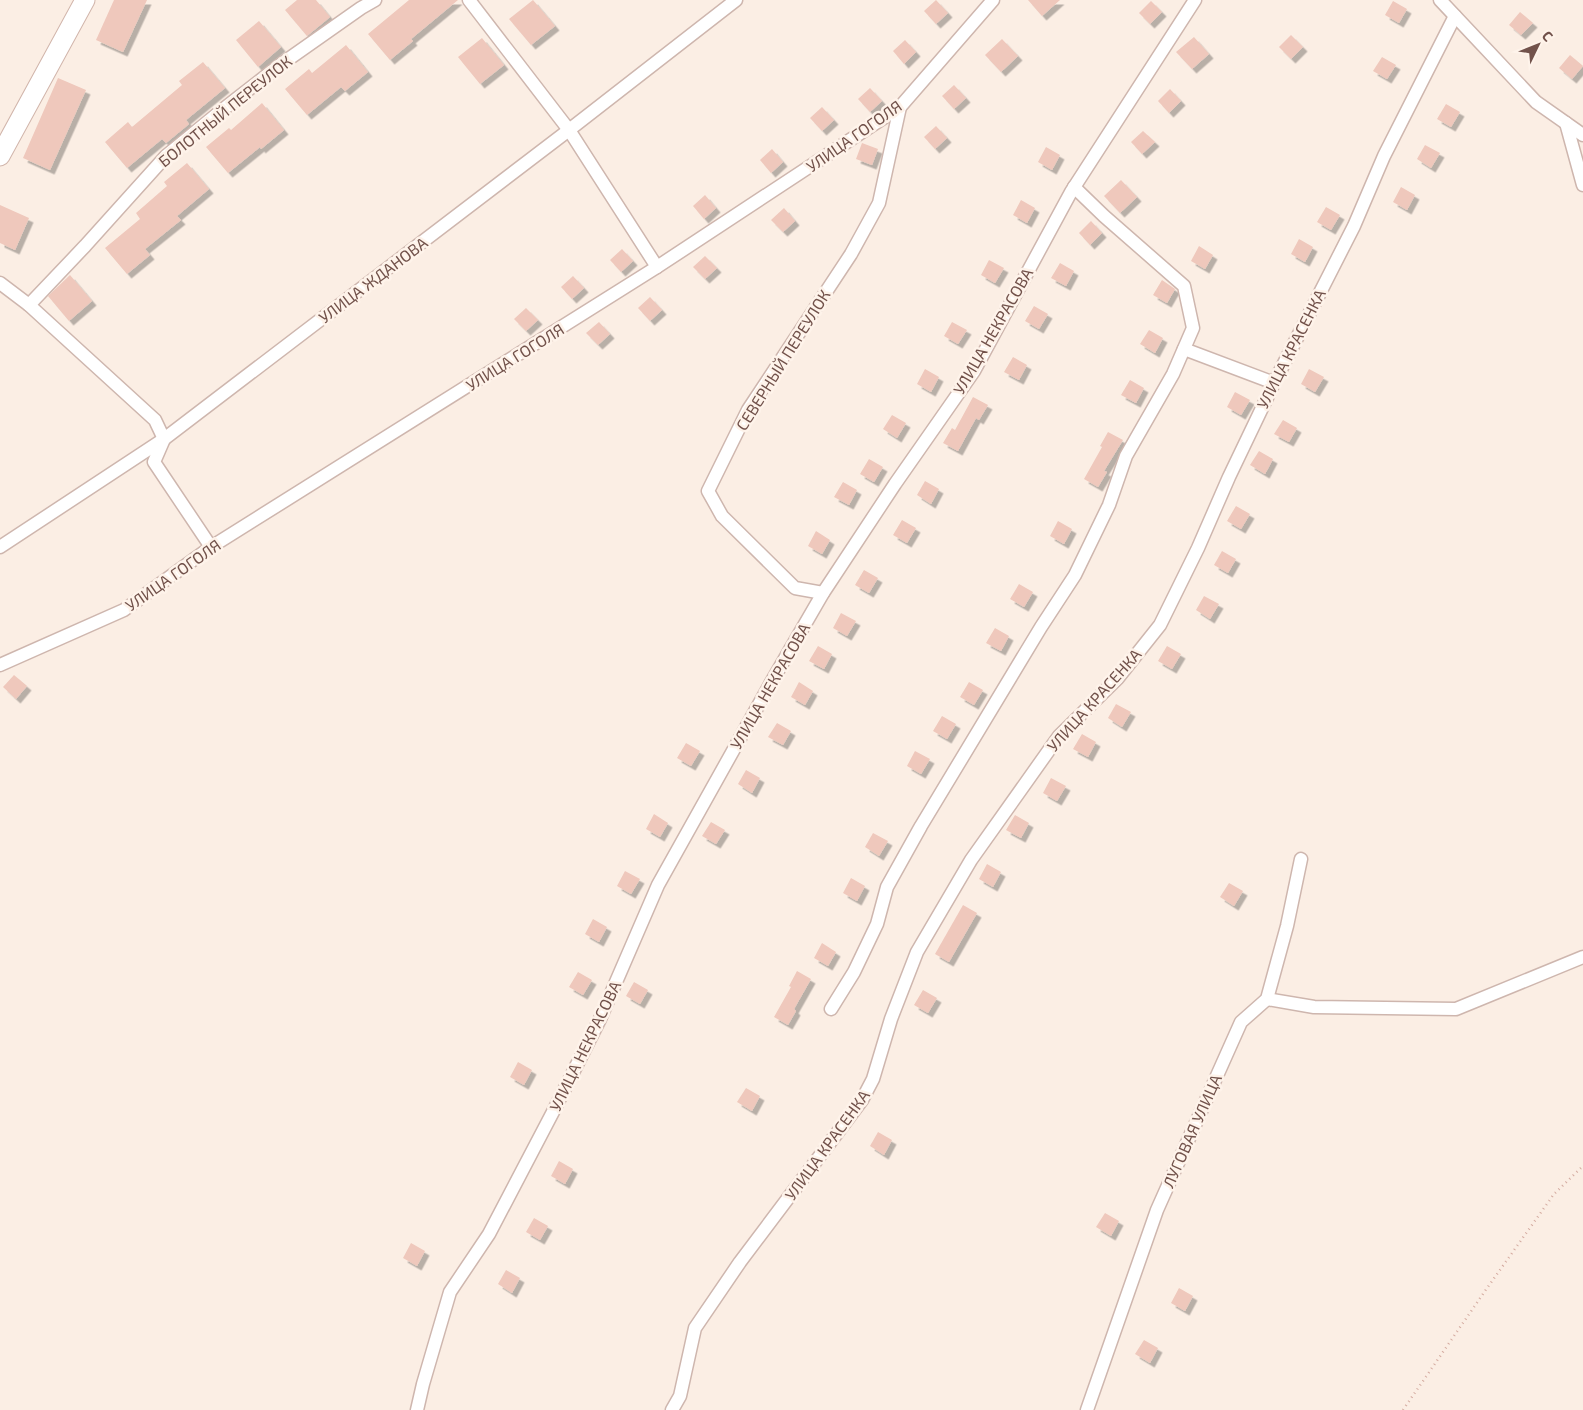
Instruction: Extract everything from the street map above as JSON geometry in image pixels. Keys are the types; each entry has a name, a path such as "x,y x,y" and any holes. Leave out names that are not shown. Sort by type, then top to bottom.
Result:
{"street":[{"name":"БОЛОТНЫЙ ПЕРЕУЛОК","path":"29,306 166,156 280,65 375,0"},
{"path":"469,0 569,130 657,267"},
{"name":"УЛИЦА ЖДАНОВА","path":"0,547 164,439 736,0"},
{"name":"УЛИЦА ГОГОЛЯ","path":"0,665 124,610 212,547 657,267 900,107 993,0"},
{"name":"УЛИЦА НЕКРАСОВА","path":"417,1410 450,1292 489,1234 555,1108 600,1019 658,884 823,593 895,484 974,371 1074,188 1196,0"},
{"path":"1440,0 1536,102 1583,135"},
{"path":"0,156 83,1"},
{"name":"УЛИЦА КРАСЕНКА","path":"672,1410 680,1396 695,1328 740,1262 866,1093 873,1079 890,1019 917,952 971,860 1059,736 1117,679 1160,625 1198,548 1229,477 1274,383 1354,226 1384,156 1455,16"},
{"name":"СЕВЕРНЫЙ ПЕРЕУЛОК","path":"823,593 795,588 722,516 708,491 748,410 851,254 879,203 900,107"},
{"path":"1566,123 1583,186"},
{"path":"831,1009 854,972 877,924 888,888 921,826 1041,628 1075,576 1109,505 1126,456 1173,374 1193,328 1184,286 1074,188"},
{"path":"0,283 29,306 155,420 164,439 154,462 212,547"},
{"path":"1184,349 1274,383"},
{"path":"1301,859 1287,926 1267,999 1314,1007 1456,1009 1583,957"},
{"name":"ЛУГОВАЯ УЛИЦА","path":"1087,1410 1157,1210 1241,1022 1267,999"}],"path":[{"path":"1403,1410 1554,1194 1583,1166"}],"building":[{"path":"114,0 147,0 123,52 96,40"},
{"path":"297,0 316,0 330,17 307,36 285,10"},
{"path":"409,0 458,0 411,39 413,41 390,60 368,34"},
{"path":"533,0 555,26 531,45 509,19"},
{"path":"936,0 948,13 936,24 924,11"},
{"path":"1028,0 1060,0 1042,16"},
{"path":"1151,1 1162,12 1150,24 1139,13"},
{"path":"1393,1 1407,9 1399,23 1385,15"},
{"path":"1520,12 1533,23 1521,35 1509,25"},
{"path":"259,21 281,47 258,67 236,40"},
{"path":"1291,35 1303,47 1291,59 1279,47"},
{"path":"1194,37 1209,54 1192,69 1176,52"},
{"path":"482,38 504,65 480,84 458,57"},
{"path":"1002,39 1018,56 1001,72 985,55"},
{"path":"905,40 916,52 904,64 893,51"},
{"path":"346,45 368,72 345,91 341,87 307,115 285,89 309,69 312,73"},
{"path":"1570,55 1583,66 1572,79 1559,68"},
{"path":"1382,57 1396,65 1387,79 1373,71"},
{"path":"203,62 225,88 186,120 189,124 166,143 162,139 127,168 105,142 128,122 132,127 182,85 179,81"},
{"path":"58,78 86,90 50,170 23,158"},
{"path":"954,85 966,98 954,109 942,96"},
{"path":"870,88 882,101 870,112 858,99"},
{"path":"1170,89 1181,101 1169,113 1158,101"},
{"path":"262,103 284,130 228,173 206,147 229,128 231,130"},
{"path":"1446,104 1460,112 1451,127 1437,119"},
{"path":"822,107 834,120 822,131 810,118"},
{"path":"936,126 947,138 935,149 924,137"},
{"path":"1143,131 1155,142 1142,154 1131,142"},
{"path":"862,143 878,149 872,165 856,159"},
{"path":"1425,145 1440,153 1431,168 1417,159"},
{"path":"1046,147 1060,155 1052,170 1038,162"},
{"path":"772,149 783,162 771,173 760,160"},
{"path":"187,163 209,189 177,216 181,220 145,249 150,255 127,274 105,248 140,219 136,213 167,186 164,182"},
{"path":"1121,180 1137,197 1120,213 1104,196"},
{"path":"1401,187 1415,195 1407,210 1393,202"},
{"path":"705,195 716,208 704,219 693,206"},
{"path":"1021,200 1035,208 1027,223 1013,215"},
{"path":"0,205 29,218 15,250 0,243"},
{"path":"1326,207 1340,215 1331,230 1317,222"},
{"path":"784,208 795,221 783,232 771,220"},
{"path":"1091,221 1102,233 1090,245 1079,233"},
{"path":"1299,239 1313,247 1305,262 1291,254"},
{"path":"1199,246 1213,255 1205,269 1191,261"},
{"path":"622,249 633,261 621,272 610,260"},
{"path":"705,256 717,268 705,279 693,267"},
{"path":"989,260 1004,268 995,283 981,275"},
{"path":"1060,263 1074,271 1066,286 1051,278"},
{"path":"70,275 92,301 69,321 48,296"},
{"path":"573,276 584,288 572,299 561,287"},
{"path":"1162,280 1175,289 1167,303 1153,295"},
{"path":"650,297 662,310 650,321 638,308"},
{"path":"1034,306 1048,314 1039,329 1025,321"},
{"path":"526,308 538,320 526,331 514,319"},
{"path":"599,322 610,334 598,345 586,333"},
{"path":"952,322 967,330 958,344 944,336"},
{"path":"1149,330 1163,338 1155,353 1140,344"},
{"path":"1013,357 1027,365 1019,380 1004,372"},
{"path":"925,369 939,377 931,392 917,384"},
{"path":"1309,369 1324,377 1315,392 1301,384"},
{"path":"1130,380 1144,388 1136,403 1121,395"},
{"path":"1235,392 1250,400 1241,415 1227,407"},
{"path":"973,397 988,405 979,420 976,418 958,451 943,443 952,428 955,430"},
{"path":"892,415 906,423 897,438 883,429"},
{"path":"1283,420 1297,428 1289,442 1274,434"},
{"path":"1108,432 1123,440 1104,471 1107,472 1098,487 1084,479"},
{"path":"1259,451 1273,459 1265,474 1250,465"},
{"path":"869,459 883,467 874,482 860,474"},
{"path":"925,481 939,489 931,504 917,495"},
{"path":"843,482 857,490 849,505 834,497"},
{"path":"1236,506 1250,514 1241,529 1227,521"},
{"path":"902,520 916,528 907,543 893,535"},
{"path":"1058,521 1072,529 1064,544 1050,536"},
{"path":"816,531 830,540 822,554 808,546"},
{"path":"1222,551 1236,559 1228,573 1214,565"},
{"path":"864,570 878,578 869,593 855,585"},
{"path":"1019,584 1033,592 1024,607 1010,599"},
{"path":"1204,596 1219,604 1210,619 1196,610"},
{"path":"841,613 856,621 847,636 833,628"},
{"path":"995,628 1009,636 1001,651 986,643"},
{"path":"818,646 832,654 824,669 809,661"},
{"path":"1167,646 1181,654 1172,669 1158,661"},
{"path":"14,675 27,686 16,699 3,687"},
{"path":"799,682 813,691 805,705 791,697"},
{"path":"969,682 983,690 974,705 960,697"},
{"path":"1116,704 1131,712 1122,727 1108,718"},
{"path":"942,716 956,724 947,739 933,731"},
{"path":"777,723 791,731 783,745 768,737"},
{"path":"1082,734 1096,742 1088,757 1073,749"},
{"path":"686,743 700,751 691,766 677,758"},
{"path":"915,751 930,759 921,774 907,766"},
{"path":"746,770 760,778 752,793 738,784"},
{"path":"1051,778 1066,786 1057,801 1043,793"},
{"path":"654,814 668,823 660,837 646,829"},
{"path":"1015,815 1029,823 1021,838 1006,830"},
{"path":"711,822 725,830 716,844 702,836"},
{"path":"873,833 888,841 879,856 865,847"},
{"path":"987,864 1001,872 993,887 979,879"},
{"path":"625,871 640,879 631,894 617,886"},
{"path":"851,878 865,886 857,901 843,893"},
{"path":"1229,883 1243,891 1234,906 1220,897"},
{"path":"963,905 977,913 949,962 935,954"},
{"path":"593,919 607,927 599,942 585,934"},
{"path":"822,943 836,952 828,966 814,958"},
{"path":"797,971 811,979 794,1009 796,1011 788,1025 774,1017 791,987 789,986"},
{"path":"578,972 592,980 583,995 569,987"},
{"path":"634,982 648,990 640,1004 626,996"},
{"path":"923,990 937,998 928,1013 914,1005"},
{"path":"518,1062 532,1070 524,1085 510,1077"},
{"path":"746,1088 760,1096 752,1111 737,1102"},
{"path":"878,1132 892,1140 884,1155 870,1146"},
{"path":"559,1161 573,1169 565,1184 551,1176"},
{"path":"1105,1213 1119,1221 1111,1236 1096,1227"},
{"path":"534,1218 548,1226 540,1240 526,1232"},
{"path":"411,1243 425,1251 417,1266 403,1258"},
{"path":"506,1270 520,1278 512,1293 498,1284"},
{"path":"1179,1288 1193,1296 1185,1311 1171,1303"},
{"path":"1144,1340 1158,1348 1150,1363 1135,1354"}]}
